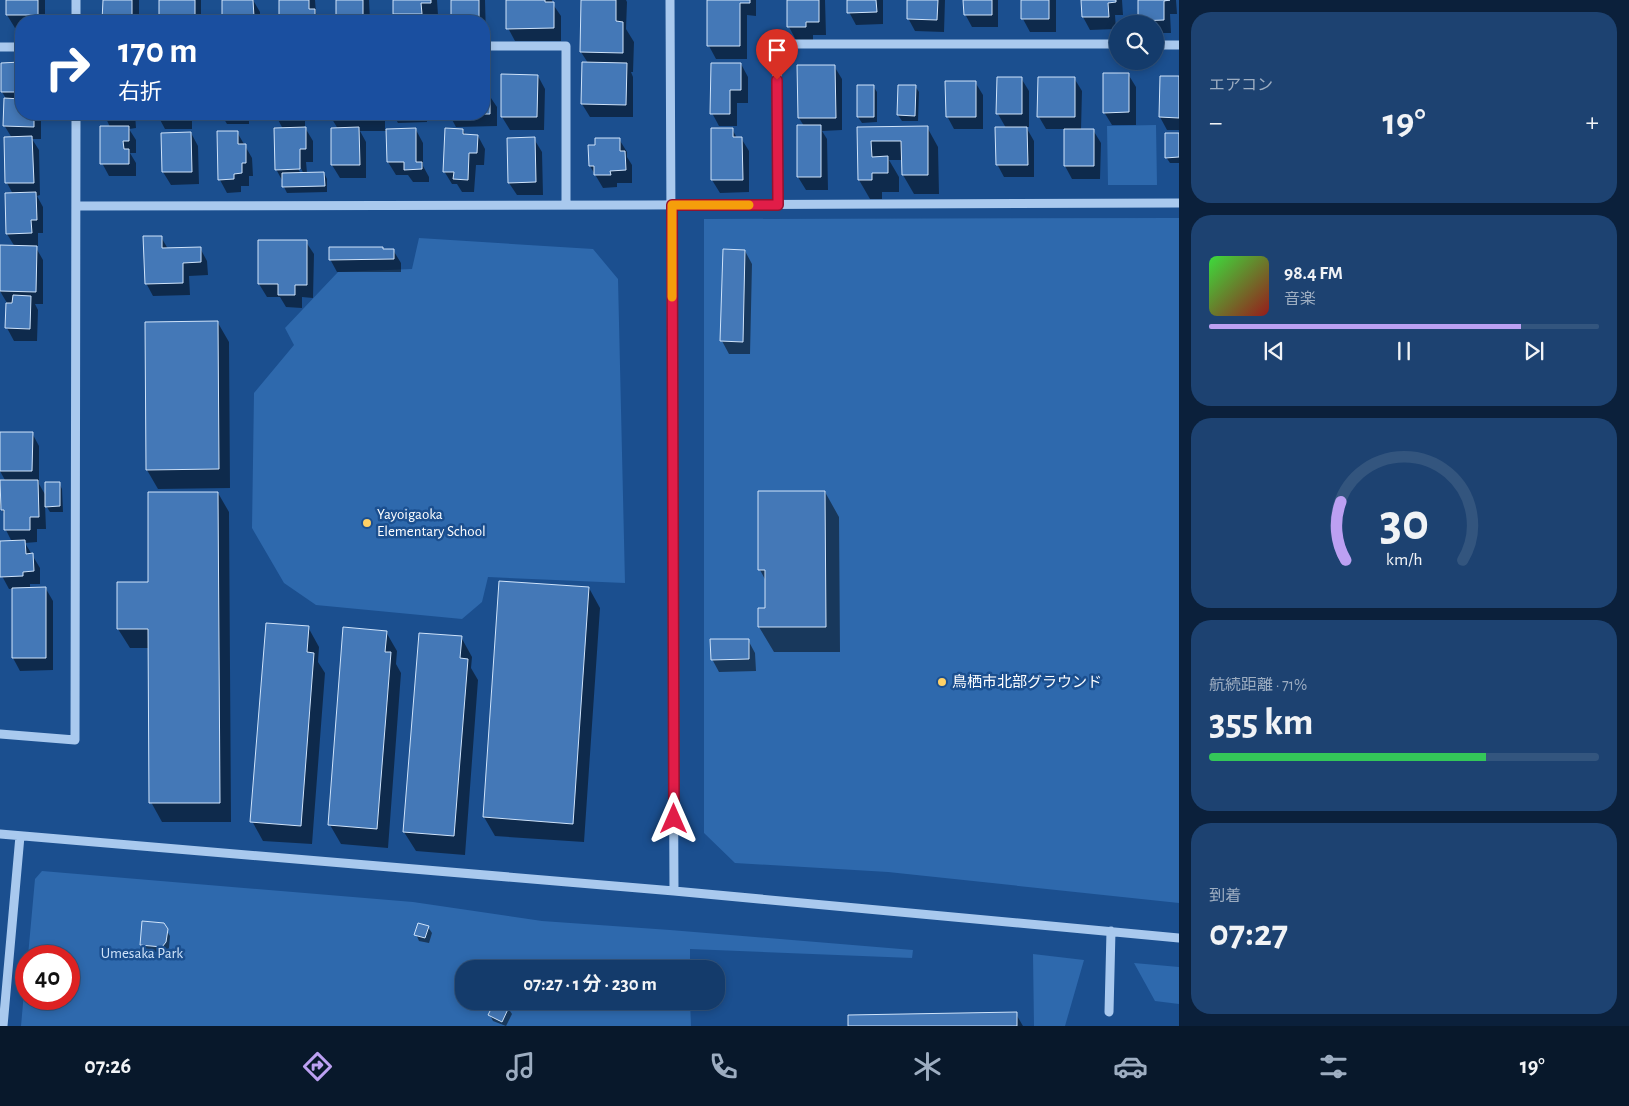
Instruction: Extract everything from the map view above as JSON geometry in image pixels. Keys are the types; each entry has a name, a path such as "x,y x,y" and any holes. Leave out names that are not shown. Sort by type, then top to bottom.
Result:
{"street":[{"path":"76,0 76,15"},
{"path":"670,0 674,890"},
{"path":"778,205 777,44 1109,44"},
{"path":"1164,44 1179,45"},
{"path":"490,46 566,46 566,205"},
{"path":"0,47 15,47"},
{"path":"0,734 75,740 76,120"},
{"path":"76,206 1179,203"},
{"path":"0,834 674,890 1179,938"},
{"path":"3,1026 20,836"},
{"path":"1109,1012 1111,931"}],"green space":[{"path":"1156,125 1157,185 1108,185 1107,126"},
{"name":"鳥栖市北部グラウンド","path":"1179,218 1179,903 888,872 735,863 704,833 704,219"},
{"path":"419,238 593,249 618,279 625,583 488,577 482,602 462,619 316,605 284,583 252,528 254,393 294,345 285,328 338,272 412,269"},
{"name":"Umesaka Park","path":"42,871 413,902 542,921 913,950 912,958 690,949 690,960 455,960 455,1010 690,1010 691,1026 21,1026 22,1010 80,1010 80,945 29,945 35,879"},
{"path":"1033,954 1084,960 1065,1026 1034,1026"},
{"path":"1134,963 1179,967 1179,1004 1155,1001"}],"building":[{"path":"6,0 38,0 38,15 6,15"},
{"path":"103,0 132,0 132,15 102,15"},
{"path":"159,0 195,0 195,15 159,15"},
{"path":"222,0 253,0 254,15 222,15"},
{"path":"279,0 309,0 309,9 315,9 315,15 279,15"},
{"path":"336,0 363,0 363,15 336,15"},
{"path":"393,0 431,0 431,3 421,3 422,14 393,14"},
{"path":"451,0 479,0 479,15 451,15"},
{"path":"506,0 545,0 545,2 554,2 554,28 506,29"},
{"path":"581,0 616,0 616,21 623,22 623,53 580,52"},
{"path":"707,0 750,0 750,3 740,3 740,46 707,46"},
{"path":"787,0 819,0 819,22 806,22 806,27 787,27"},
{"path":"847,0 876,0 877,12 847,13"},
{"path":"907,0 938,0 937,20 907,19"},
{"path":"963,0 992,0 992,15 964,15"},
{"path":"1021,0 1049,0 1049,19 1021,19"},
{"path":"1081,0 1116,0 1116,2 1108,3 1109,17 1082,17"},
{"path":"1138,0 1170,0 1164,1 1164,15 1138,15"},
{"path":"15,62 15,92 1,92 1,63"},
{"path":"582,62 627,63 626,105 581,104"},
{"path":"711,63 741,63 741,90 730,90 730,114 710,114"},
{"path":"797,65 835,65 836,118 798,118"},
{"path":"1103,73 1129,73 1129,112 1103,113"},
{"path":"501,74 538,75 537,117 501,117"},
{"path":"1160,76 1179,76 1179,118 1159,117"},
{"path":"997,77 1022,77 1022,114 996,114"},
{"path":"1038,77 1075,77 1075,117 1037,117"},
{"path":"945,81 976,81 976,117 946,117"},
{"path":"857,85 874,85 874,117 857,117"},
{"path":"898,85 916,85 915,116 897,115"},
{"path":"4,98 15,99 15,120 34,120 34,127 3,126"},
{"path":"797,125 821,125 821,177 797,177"},
{"path":"100,126 129,126 129,141 123,141 124,149 129,149 129,164 100,164"},
{"path":"928,126 928,175 902,175 901,141 871,141 872,157 888,156 888,173 872,173 872,180 858,180 857,127"},
{"path":"306,127 306,149 300,149 300,169 275,170 274,128"},
{"path":"359,127 360,165 331,165 331,128"},
{"path":"995,127 1027,127 1028,165 996,165"},
{"path":"416,128 416,162 422,162 422,169 404,170 404,162 387,162 386,129"},
{"path":"445,128 463,129 463,134 478,135 477,153 469,153 468,180 453,179 454,172 443,172"},
{"path":"711,128 733,128 733,137 742,137 743,180 711,180"},
{"path":"1064,129 1094,129 1094,166 1064,166"},
{"path":"217,131 238,131 238,144 246,144 246,163 242,163 242,173 234,174 234,179 218,180"},
{"path":"191,132 192,172 162,172 161,133"},
{"path":"1165,133 1179,133 1179,157 1165,158"},
{"path":"32,136 34,183 5,183 4,137"},
{"path":"535,137 536,182 508,183 507,138"},
{"path":"595,138 620,138 620,151 625,151 626,170 610,171 611,175 594,175 594,166 589,166 588,145 595,145"},
{"path":"324,172 325,186 282,187 282,173"},
{"path":"36,192 37,220 31,220 32,233 6,234 5,193"},
{"path":"143,236 162,236 162,248 201,247 201,262 183,263 183,283 145,284"},
{"path":"258,240 307,240 307,285 295,285 295,295 278,295 278,284 258,284"},
{"path":"0,245 37,246 36,292 0,291"},
{"path":"329,247 383,247 383,249 394,249 394,259 329,260"},
{"path":"723,249 745,250 743,342 720,341"},
{"path":"13,295 31,296 30,329 5,328 6,303 12,303"},
{"path":"218,321 219,469 146,470 145,322"},
{"path":"0,432 33,432 32,471 0,471"},
{"path":"0,480 38,480 39,517 30,517 30,530 4,530 4,510 1,510"},
{"path":"45,482 60,482 60,506 45,507"},
{"path":"758,491 825,491 826,627 758,627 758,608 765,608 765,570 758,570"},
{"path":"148,492 218,492 220,803 149,803 148,629 117,629 117,582 148,582"},
{"path":"25,540 26,554 33,553 34,571 23,572 23,576 0,577 0,541"},
{"path":"499,581 589,587 573,824 483,817"},
{"path":"46,587 46,658 12,658 12,588"},
{"path":"266,623 309,626 307,652 314,653 301,826 250,822"},
{"path":"343,627 387,631 385,652 391,652 377,829 328,825"},
{"path":"419,633 462,636 460,658 468,659 454,836 403,832"},
{"path":"710,639 749,639 749,659 711,660"},
{"path":"142,921 164,923 168,929 166,942 162,947 140,945"},
{"path":"418,923 429,926 425,938 414,935"},
{"path":"490,1010 508,1010 502,1022 488,1015"},
{"path":"1017,1012 1017,1026 848,1026 848,1015"}],"slow traffic":[{"path":"672,297 672,205 749,205"}],"place":[{"name":"Yayoigaoka Elementary School","path":"367,523"},
{"name":"鳥栖市北部グラウンド","path":"942,682"}],"route":[{"path":"674,819 672,205 778,205 777,80"}]}
